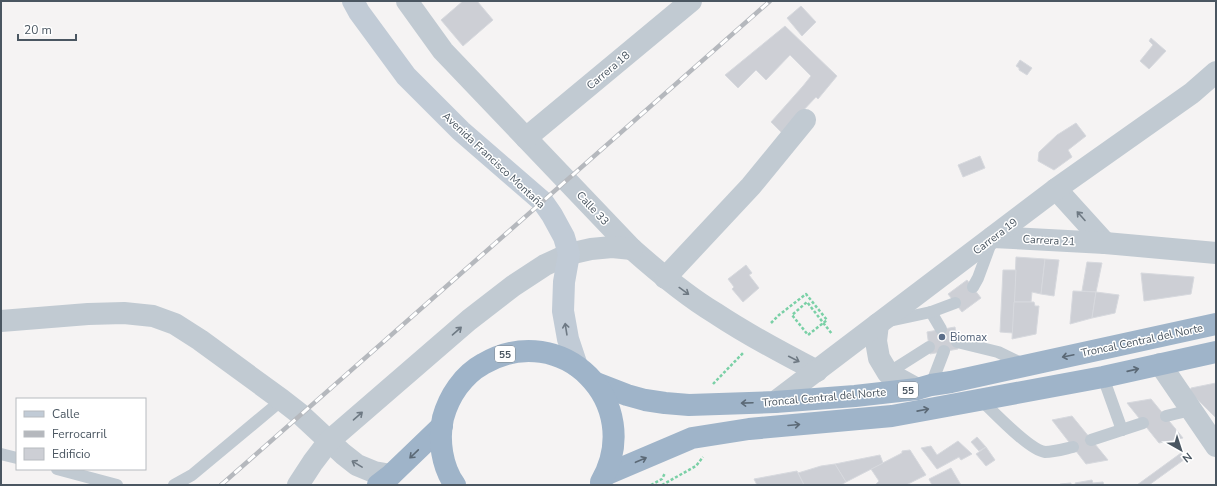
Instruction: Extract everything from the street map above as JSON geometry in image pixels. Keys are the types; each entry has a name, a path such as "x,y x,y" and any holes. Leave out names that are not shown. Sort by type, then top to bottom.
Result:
{"highway":[{"name":"Troncal Central del Norte","path":"596,383 627,395 665,403 689,405 775,402 855,396 951,382 1216,324"},
{"name":"55","path":"455,485 442,455 441,441 442,426 446,409 453,393 464,378 477,367 493,358 510,352 533,351 545,352 562,358 577,366 596,383 604,394 613,421 614,434 612,455 602,480"},
{"name":"55","path":"602,480 692,438 749,429 892,416 1103,377 1216,352"},
{"path":"385,480 442,426"}],"main road":[{"name":"Avenida Francisco Montaña","path":"353,1 359,12 406,76 461,131 543,202 552,215 564,237 569,254 564,282 563,311 568,339 577,366"}],"street":[{"name":"Calle 33","path":"407,1 443,51 632,249 666,278 713,313 764,344 817,371"},
{"name":"Carrera 18","path":"526,138 691,1"},
{"name":"Carrera 19","path":"775,402 1056,189 1192,93 1216,72"},
{"path":"666,278 751,186 805,120"},
{"name":"Carrera 21","path":"1056,189 1105,243"},
{"name":"Carrera 21","path":"993,237 1105,243 1216,253"},
{"path":"298,485 329,441 468,320 513,286 545,265 569,254 598,248 612,247 632,249"},
{"path":"2,319 124,313 153,316 176,324 300,414 357,465 374,472 385,480"},
{"path":"878,324 876,341 879,358 888,373 924,387"},
{"path":"1160,364 1216,446"}],"lane":[{"path":"972,287 978,278 993,237"},
{"path":"878,324 931,312 955,303"},
{"path":"931,312 942,329"},
{"path":"957,342 998,352 1026,366"},
{"path":"888,373 929,347"},
{"path":"924,387 944,351"},
{"path":"1103,377 1122,430"},
{"path":"980,399 1022,438 1037,449 1044,452 1050,452 1073,447"},
{"path":"174,485 192,475 282,400"},
{"path":"1166,416 1191,410"},
{"path":"1091,440 1143,423"},
{"path":"2,454 16,458"},
{"path":"61,470 117,485"}],"path":[{"path":"768,327 779,315 806,294 827,320 808,335 792,315 808,302 844,350"},
{"path":"709,388 747,349"},
{"path":"664,485 696,466 709,447 714,434"},
{"path":"651,485 662,480 666,472"}],"building":[{"path":"463,1 477,1 493,20 463,46 441,20"},
{"path":"801,6 816,22 802,36 787,18"},
{"path":"785,26 837,76 818,99 816,97 782,133 771,122 811,76 790,55 766,80 756,70 738,88 725,75"},
{"path":"1151,38 1166,51 1149,69 1140,61 1153,45 1149,41"},
{"path":"1020,60 1032,68 1027,75 1016,66"},
{"path":"1076,123 1086,136 1068,150 1072,157 1054,170 1038,161 1039,152 1057,135"},
{"path":"980,156 985,168 963,177 958,165"},
{"path":"1016,257 1045,259 1041,294 1032,292 1031,302 1014,302"},
{"path":"1045,259 1059,260 1054,296 1041,294"},
{"path":"1087,262 1102,263 1096,292 1082,291"},
{"path":"746,265 752,273 749,275 759,288 743,302 732,289 734,287 728,279"},
{"path":"1003,270 1016,270 1013,333 1000,332"},
{"path":"1141,273 1194,277 1191,294 1144,301"},
{"name":"Biomax","path":"967,280 981,298 962,312 948,294"},
{"path":"1073,291 1096,292 1092,318 1070,324"},
{"path":"1096,292 1119,295 1115,313 1092,318"},
{"path":"1014,302 1034,302 1035,306 1039,306 1036,334 1012,339"},
{"name":"Biomax","path":"955,327 958,349 930,354 927,332"},
{"path":"1216,383 1216,418 1190,392 1191,388"},
{"path":"1151,399 1183,438 1159,443 1127,403"},
{"path":"1072,416 1108,460 1086,464 1052,420"},
{"path":"977,437 986,447 979,451 971,442"},
{"path":"958,441 972,454 961,460 959,457 937,469 921,448 931,446 937,455"},
{"path":"986,447 995,460 986,466 976,454"},
{"path":"910,450 926,475 906,485 875,485 879,481 871,469 902,453 902,451"},
{"path":"1181,453 1185,459 1149,485 1137,485"},
{"path":"880,455 883,463 846,482 835,464"},
{"path":"835,464 846,482 841,485 804,485 798,473 821,466"},
{"path":"951,468 961,485 932,485 929,479"},
{"path":"797,471 804,485 757,485 754,479"},
{"path":"1092,480 1093,483 1103,482 1104,485 1076,485 1075,483"},
{"path":"1071,483 1071,485 1060,485 1060,484"}],"railway":[{"path":"221,485 770,1"}],"place":[{"name":"Biomax","path":"942,337"}]}
